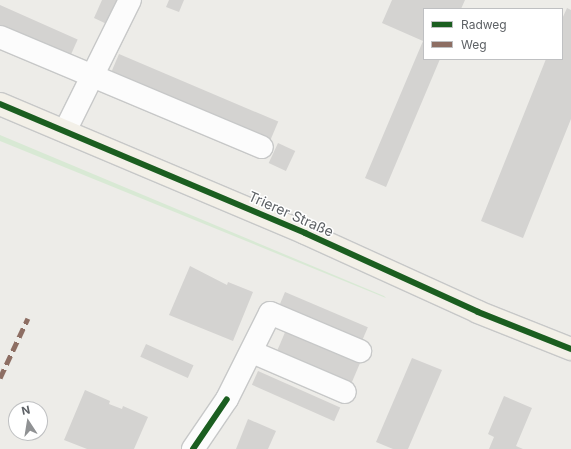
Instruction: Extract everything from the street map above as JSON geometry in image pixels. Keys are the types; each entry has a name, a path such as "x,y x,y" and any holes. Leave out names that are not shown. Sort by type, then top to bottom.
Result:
{"main road":[{"name":"Trierer Straße","path":"0,104 305,233 478,312 571,349"}],"street":[{"path":"65,131 130,0"},
{"path":"0,37 262,147"},
{"path":"192,449 227,399 252,352 270,313 360,350"},
{"path":"252,352 345,392"}],"green space":[{"path":"0,135 384,296 386,298 0,141"}],"building":[{"path":"102,0 120,0 109,25 94,18"},
{"path":"169,0 184,0 179,12 166,7"},
{"path":"392,0 465,0 461,8 423,8 423,41 382,23"},
{"path":"0,5 78,40 69,59 0,28"},
{"path":"567,8 571,10 571,119 523,238 481,221 546,60 563,60 563,17"},
{"path":"423,41 423,60 440,60 386,187 365,178"},
{"path":"119,54 278,122 270,141 111,73"},
{"path":"278,143 295,151 286,171 269,163"},
{"path":"190,266 227,285 228,282 253,292 233,341 169,315"},
{"path":"285,292 368,327 362,340 280,305"},
{"path":"286,330 361,362 350,387 275,356"},
{"path":"146,344 194,365 188,378 140,357"},
{"path":"412,358 442,370 408,449 393,449 376,442"},
{"path":"258,371 340,408 334,421 252,385"},
{"path":"85,390 110,401 109,404 122,409 123,406 148,417 134,449 87,449 64,440"},
{"path":"504,396 532,408 516,446 523,449 489,449 494,437 488,434"},
{"path":"248,419 276,431 268,449 236,449"}],"marked path":[{"path":"0,378 28,318"}],"cycle path":[{"path":"0,104 305,233 478,312 571,349"},
{"path":"193,449 227,399"}]}
